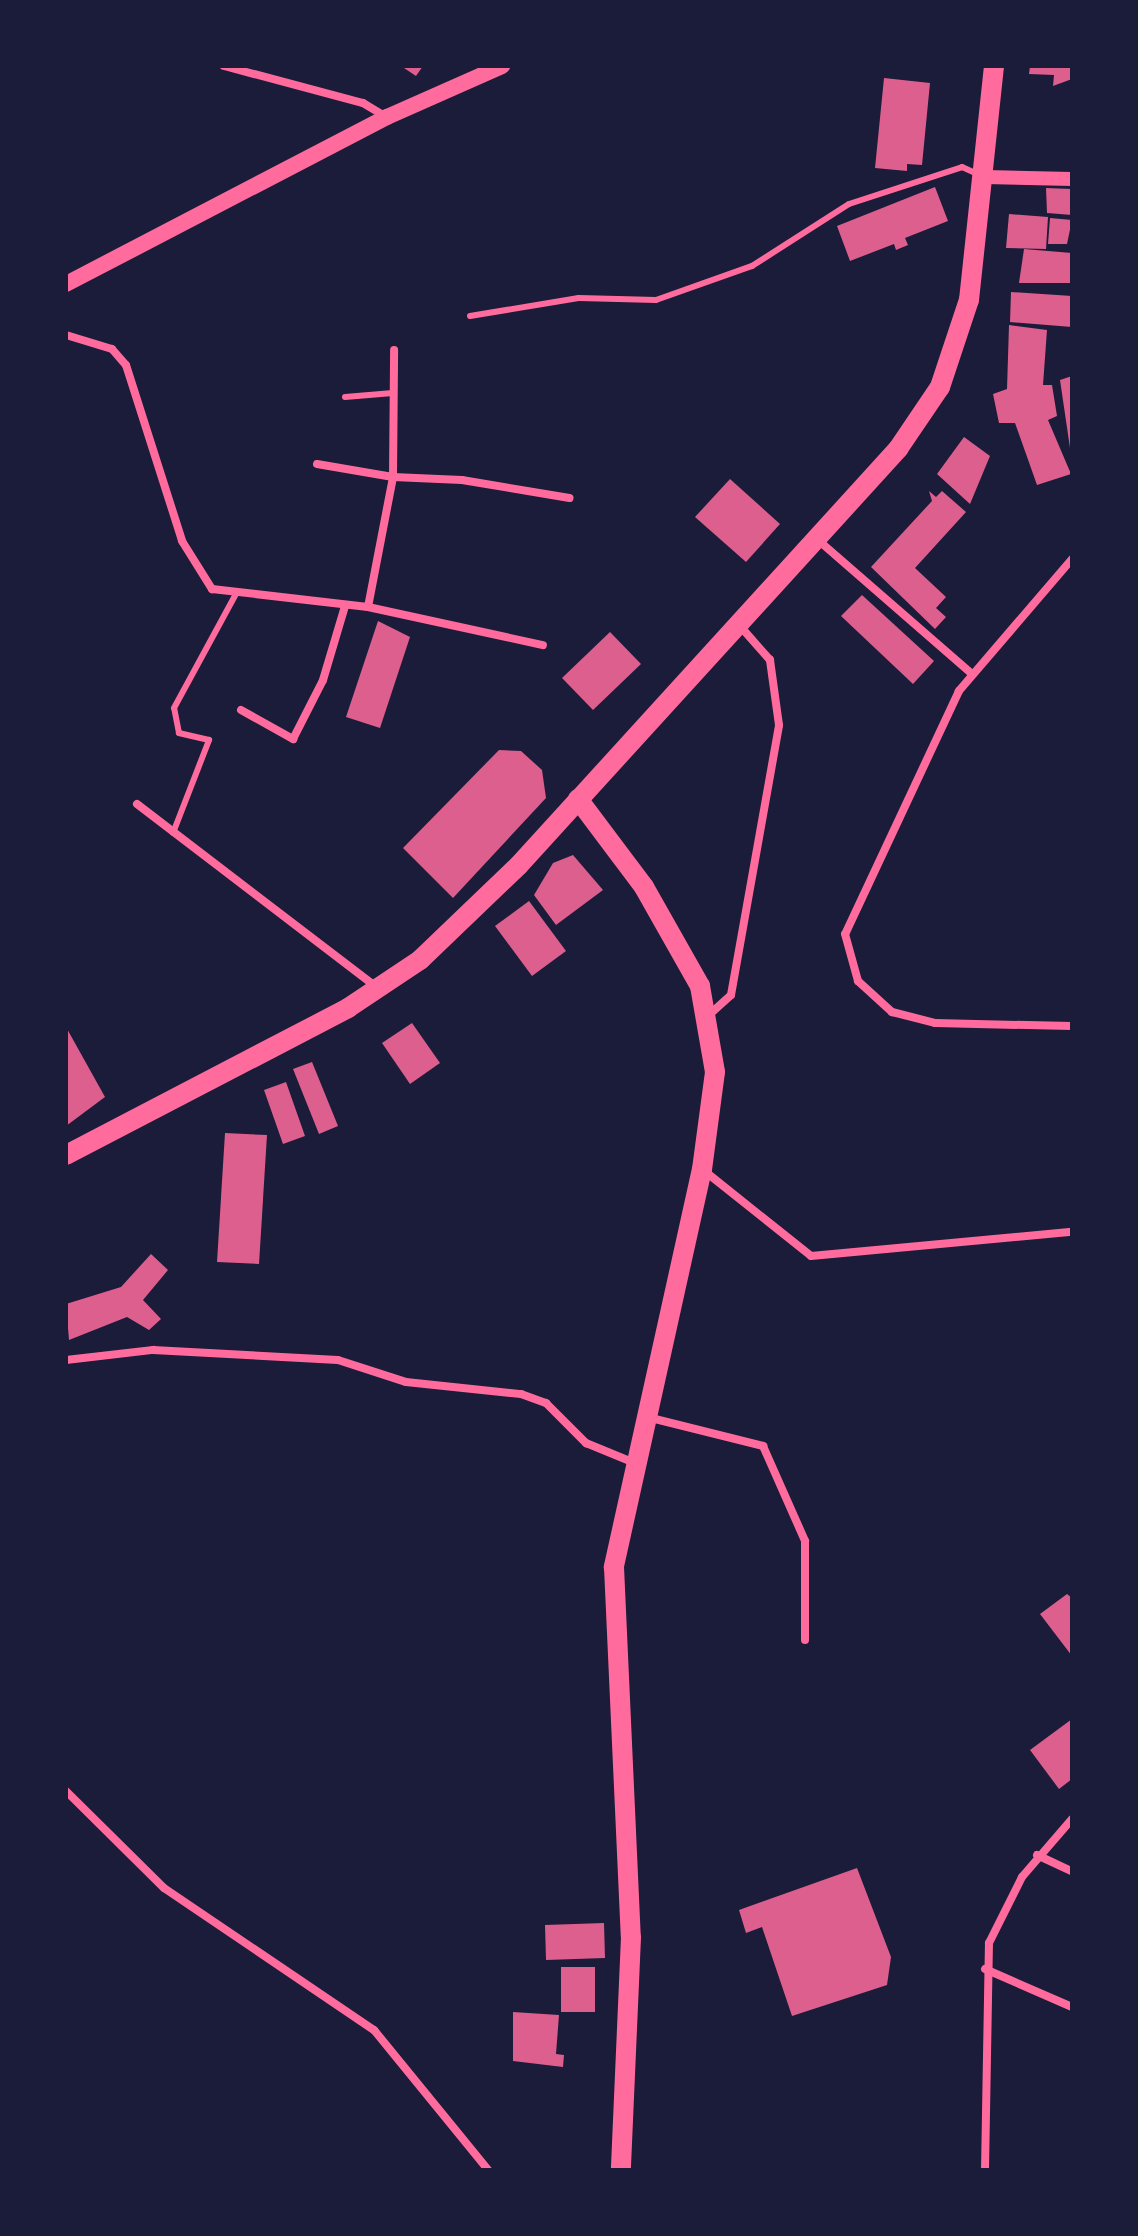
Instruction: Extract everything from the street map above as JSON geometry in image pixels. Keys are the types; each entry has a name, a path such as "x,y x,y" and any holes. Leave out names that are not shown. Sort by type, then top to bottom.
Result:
{"main road":[{"path":"66,284 387,117 502,66"},
{"path":"66,1155 379,989 483,904 898,449 940,387 969,300 985,177 994,66"},
{"path":"578,799 644,887 710,1014 715,1072 702,1169 632,1462 614,1567 631,1937 621,2170"}],"street":[{"path":"224,66 363,103 387,117"},
{"path":"985,177 1072,179"},
{"path":"66,335 112,349 126,365 198,576 236,594 368,607 543,645"},
{"path":"368,607 393,477 394,350"},
{"path":"317,464 393,477 570,498"},
{"path":"818,540 971,673"},
{"path":"1072,559 971,673 858,893 848,917 846,957 858,981 892,1012 935,1023 1072,1026"},
{"path":"241,710 293,739 323,680 345,606"},
{"path":"710,1014 731,995 779,725 770,660 739,626"},
{"path":"137,804 379,989"},
{"path":"702,1169 811,1256 1072,1232"},
{"path":"66,1360 153,1350 338,1360 406,1382 521,1394 546,1403 586,1443 632,1462"},
{"path":"643,1416 763,1446 805,1541 805,1640"},
{"path":"66,1791 164,1888 374,2030 488,2170"},
{"path":"985,2170 985,1969 997,1920 1037,1855 1072,1819"},
{"path":"1037,1855 1072,1871"},
{"path":"985,1969 1072,2007"}],"lane":[{"path":"470,316 579,298 656,300 752,266 849,204 962,167 985,177"},
{"path":"345,397 393,393"},
{"path":"173,833 209,740 179,733 174,708 236,594"}],"building":[{"path":"401,66 423,66 416,76"},
{"path":"1030,66 1072,66 1072,79 1053,86 1054,75 1029,74"},
{"path":"884,78 930,83 922,165 907,164 907,171 875,168"},
{"path":"935,187 948,221 905,238 908,245 896,250 894,244 850,261 837,226"},
{"path":"1046,188 1072,189 1072,215 1047,213"},
{"path":"1009,214 1048,217 1046,249 1006,248"},
{"path":"1050,218 1072,220 1067,244 1048,244"},
{"path":"1024,249 1072,253 1072,283 1019,283"},
{"path":"1011,292 1072,296 1072,327 1010,322"},
{"path":"1009,325 1047,330 1043,385 1052,385 1057,416 1048,420 1071,474 1037,485 1015,423 999,423 993,394 1007,389"},
{"path":"1072,376 1072,448 1070,448 1060,380"},
{"path":"964,437 990,456 970,504 937,474"},
{"path":"730,479 780,524 746,562 695,517"},
{"path":"929,491 936,497 942,491 966,512 915,568 946,597 936,608 946,617 935,629 871,567 932,501"},
{"path":"862,595 934,661 913,684 841,616"},
{"path":"378,621 410,637 380,728 346,717"},
{"path":"610,632 641,664 593,710 562,678"},
{"path":"499,750 521,751 542,770 546,798 453,898 403,848"},
{"path":"573,855 603,890 556,925 534,895 553,863"},
{"path":"529,901 566,951 532,976 495,926"},
{"path":"412,1023 440,1063 410,1084 382,1043"},
{"path":"66,1027 105,1097 66,1126"},
{"path":"312,1062 338,1126 319,1134 293,1069"},
{"path":"286,1082 305,1136 283,1144 264,1090"},
{"path":"225,1133 267,1135 259,1264 217,1262"},
{"path":"151,1254 168,1270 143,1300 161,1319 149,1330 127,1317 69,1340 66,1304 121,1287"},
{"path":"1067,1594 1072,1598 1072,1656 1040,1614"},
{"path":"1072,1719 1072,1779 1059,1789 1030,1750"},
{"path":"857,1868 891,1957 887,1985 792,2016 762,1927 746,1933 739,1910"},
{"path":"604,1923 605,1958 546,1960 545,1925"},
{"path":"561,1967 595,1967 595,2012 561,2012"},
{"path":"513,2012 559,2015 556,2054 564,2055 563,2067 513,2061"}]}
